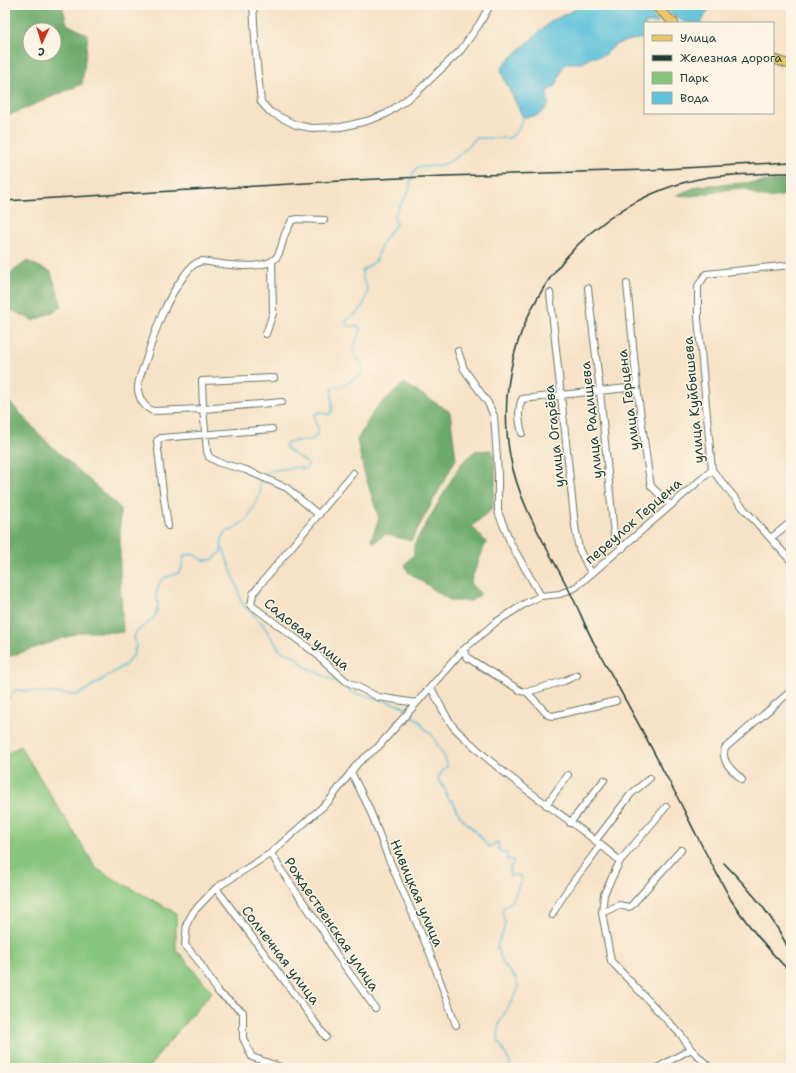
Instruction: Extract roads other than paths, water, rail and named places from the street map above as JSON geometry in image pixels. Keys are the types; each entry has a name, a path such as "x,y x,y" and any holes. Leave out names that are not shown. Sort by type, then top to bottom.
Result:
{"main road":[{"path":"654,5 673,22"},
{"path":"774,59 791,66"}],"street":[{"path":"253,5 256,56 261,102 270,112 296,125 312,128 341,127 367,121 386,114 417,92 461,50 490,5"},
{"path":"282,402 203,409 153,411 148,409 142,402 138,390 139,381 168,299 174,288 188,270 197,262 202,261 228,266 263,264 272,261 278,255 285,233 292,220 324,220"},
{"path":"266,334 273,313 272,261"},
{"name":"улица Куйбышева","path":"791,265 706,274 698,286 698,318 712,470 745,510 791,561"},
{"name":"улица Герцена","path":"627,284 637,387 651,486 670,505"},
{"name":"улица Радищева","path":"588,288 614,535 623,548"},
{"name":"улица Огарёва","path":"550,293 575,526 579,550 591,573"},
{"path":"283,1068 252,1057 243,1038 243,1012 219,993 197,959 185,945 187,923 194,911 216,888 270,853 329,801 358,763 378,747 431,688 462,650 496,622 526,603 541,596 511,544 498,512 498,473 494,416 488,403 464,369 458,350"},
{"path":"274,378 202,381 207,451 209,457 287,488 319,515"},
{"path":"522,433 519,417 522,399 637,387"},
{"path":"168,526 157,441 161,438 272,429"},
{"name":"переулок Герцена","path":"541,596 560,594 570,591 576,587 712,470"},
{"name":"Садовая улица","path":"352,473 254,594 251,605 314,652 346,681 378,697 416,703"},
{"path":"771,538 791,522"},
{"path":"462,650 468,658 502,681 521,691 527,692 564,681 578,675"},
{"path":"431,688 452,725 505,774 570,823 599,842 620,861"},
{"path":"742,780 724,761 723,754 725,748 791,691"},
{"path":"527,692 548,715 553,716 616,701"},
{"name":"Нивицкая улица","path":"351,772 369,808 388,857 431,956 456,1025"},
{"path":"546,805 568,775"},
{"path":"552,915 558,903 631,794 650,778"},
{"path":"570,823 604,780"},
{"path":"666,807 620,861 604,894 602,913 611,961 710,1068"},
{"path":"602,913 619,905 628,907 631,906 681,850"},
{"name":"Рождественская улица","path":"270,853 322,929 336,954 375,1008"},
{"name":"Солнечная улица","path":"216,888 326,1037"},
{"path":"657,1068 691,1049"}],"water":[{"path":"585,5 644,5 658,22 644,22 644,38 630,40 615,45 605,55 590,58 583,63 567,63 562,68 556,86 546,92 549,104 544,111 538,115 523,117 504,79 501,67 551,21"},
{"path":"660,5 711,5 702,22 685,22 675,17"}],"waterway":[{"path":"264,476 269,471 297,467 304,469 307,467 308,464 289,451 285,446 288,442 312,440 318,433 315,414 320,412 329,415 332,411 332,388 334,386 341,387 363,373 363,367 354,353 355,344 361,328 349,326 346,323 347,319 356,314 364,304 368,290 362,277 362,271 377,260 378,253 385,238 396,224 394,215 408,193 413,173 418,167 438,166 451,161 476,138 510,138 518,130 524,115"},
{"path":"5,703 15,690 78,695 125,665 133,656 136,646 134,637 136,632 154,618 158,604 156,594 160,582 164,578 178,573 181,570 184,556 192,555 203,560 212,560 221,552 222,538 226,532 232,530 247,519 260,495 260,482 262,479"},
{"path":"223,548 241,601 245,607 261,622 280,650 293,655 304,666 344,686 351,692 403,706 405,708"},
{"path":"410,714 419,720 424,728 432,735 445,758 447,766 438,777 445,789 448,799 453,801 461,817 489,847 498,842 498,850 507,854 507,860 513,860 514,862 510,868 510,876 519,875 522,879 512,901 504,907 502,912 505,922 497,949 504,965 517,980 518,990 499,1023 498,1040 510,1063 508,1068"}],"railway":[{"path":"5,201 356,180 647,170 791,162"},
{"path":"791,173 715,176 683,183 643,198 605,221 573,250 559,266 544,287 532,309 521,332 514,356 509,380 507,405 507,430 514,474 535,526 570,592 595,645 673,788 731,900 745,920 791,973"},
{"path":"724,863 753,895 771,918 791,955"}]}
